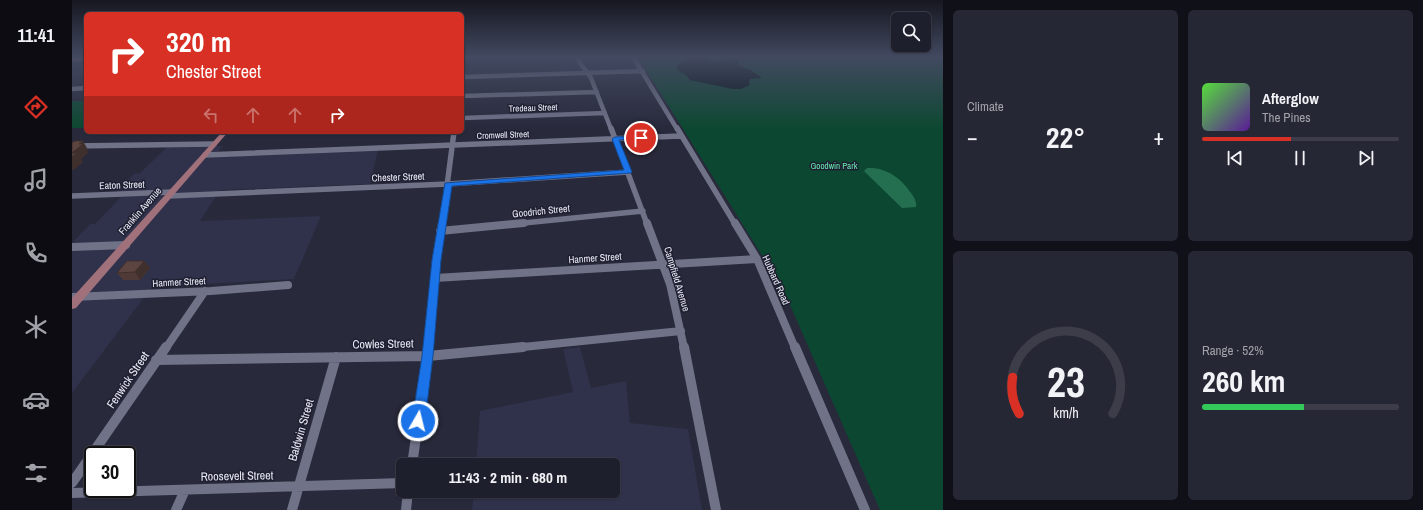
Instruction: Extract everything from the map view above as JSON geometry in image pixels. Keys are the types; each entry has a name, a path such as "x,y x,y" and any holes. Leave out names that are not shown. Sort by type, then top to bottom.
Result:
{"main road":[{"name":"Franklin Avenue","path":"72,305 76,297 126,245 223,134"}],"street":[{"name":"Campfield Avenue","path":"591,81 597,92 664,264 674,299 681,332 716,510"},
{"name":"Hubbard Road","path":"649,81 757,259 865,510"},
{"path":"72,89 84,88"},
{"path":"464,96 597,92"},
{"name":"Tredeau Street","path":"464,118 605,113"},
{"path":"413,458 428,356 440,231 448,184 454,134"},
{"name":"Cromwell Street","path":"205,155 681,136"},
{"path":"72,146 214,144"},
{"name":"Chester Street","path":"170,194 448,184 628,172"},
{"name":"Eaton Street","path":"72,196 170,194"},
{"name":"Goodrich Street","path":"440,231 643,211"},
{"path":"72,247 126,245"},
{"name":"Hanmer Street","path":"435,278 757,259"},
{"name":"Hanmer Street","path":"76,297 205,291 288,284"},
{"name":"Fenwick Street","path":"72,483 205,291"},
{"name":"Cowles Street","path":"156,360 428,356 681,332"},
{"name":"Baldwin Street","path":"292,510 336,357"},
{"name":"Roosevelt Street","path":"72,493 396,483"},
{"path":"176,510 185,490"},
{"path":"406,510 407,498"}],"shaded area":[{"path":"694,81 750,81 750,85 741,89 733,89"},
{"path":"223,146 214,156 378,150 370,184 220,190 200,221 321,216 294,279 152,287 72,393 72,243 90,224 95,224 121,197 111,197 134,174 140,173 167,147"},
{"path":"580,347 591,388 626,381 630,423 688,429 702,510 472,510 473,498 620,498 620,458 477,458 480,411 573,392 563,349"}],"green space":[{"name":"Goodwin Park","path":"653,81 943,81 943,510 880,510 783,289"},
{"path":"72,101 84,101 84,128 72,128"},
{"path":"867,168 880,169 898,178 913,196 916,201 916,207 902,208 864,171"}],"building":[{"path":"75,141 83,141 79,144 83,144 72,153 72,143"},
{"path":"127,261 144,261 135,272 117,273"}],"route":[{"path":"418,421 428,356 436,260 448,184 628,172 615,139 641,138"}]}
